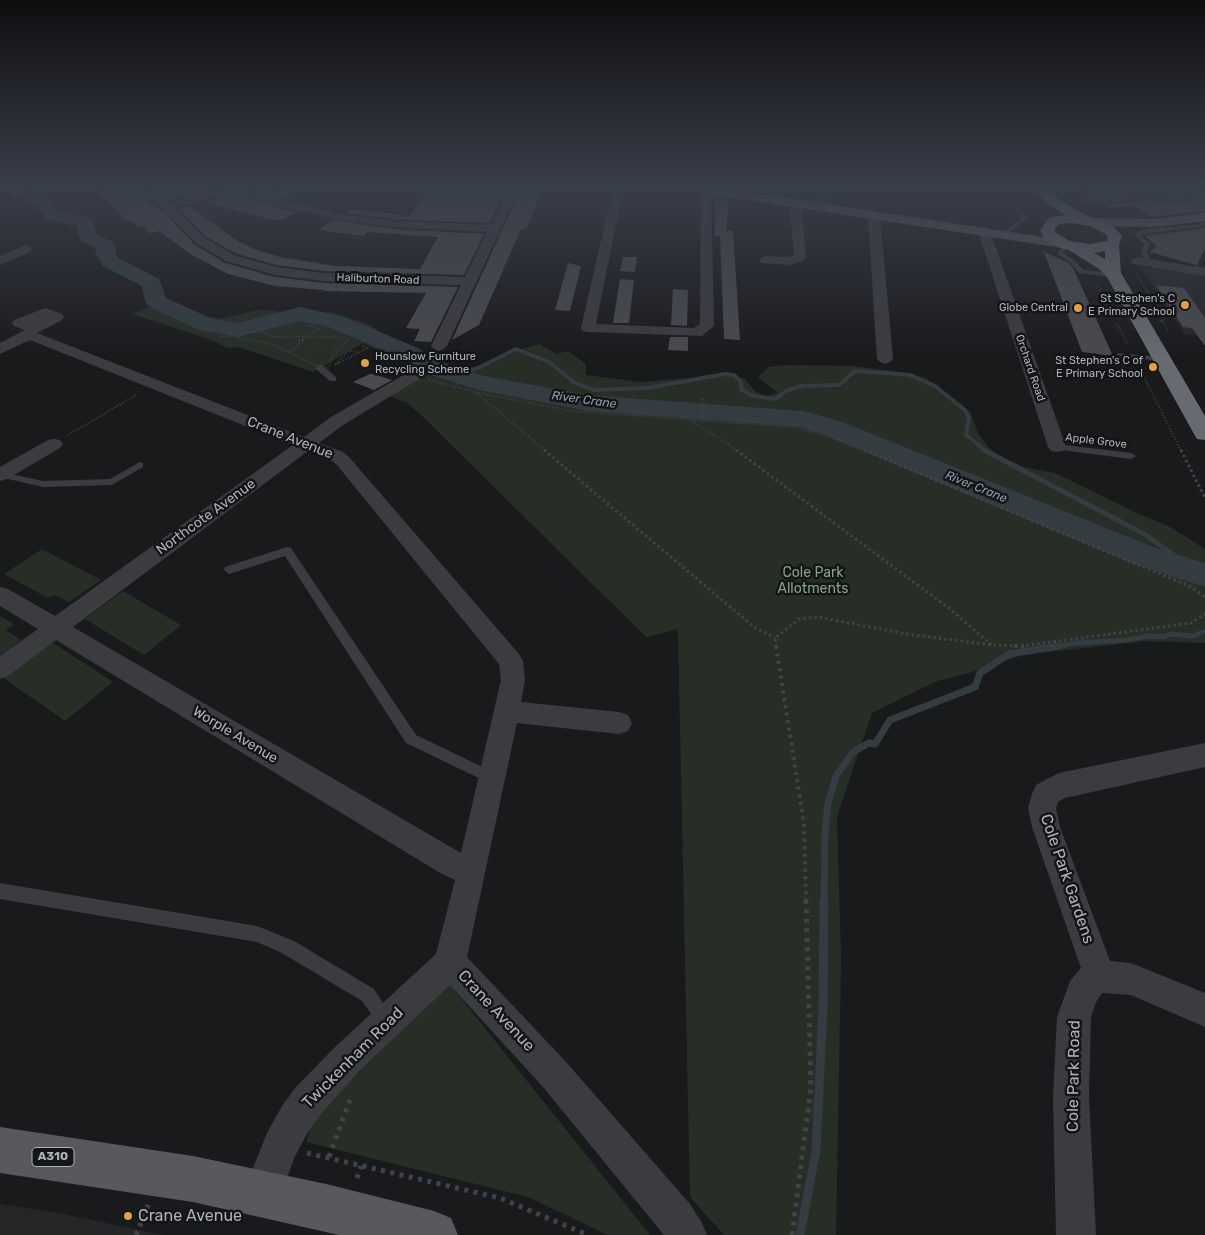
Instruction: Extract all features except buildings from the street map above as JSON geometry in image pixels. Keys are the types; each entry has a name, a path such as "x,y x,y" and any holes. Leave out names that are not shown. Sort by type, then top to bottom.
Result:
{"highway":[{"path":"1061,242 1114,274 1145,316 1162,359 1205,434"},
{"path":"1068,245 1098,248 1108,242"},
{"path":"1112,242 1114,274"}],"main road":[{"path":"1049,242 1068,245"},
{"name":"A310","path":"0,1150 144,1171 262,1193 434,1235"}],"street":[{"name":"Haliburton Road","path":"203,242 230,258 275,271 324,277 470,280"},
{"path":"440,346 489,242"},
{"path":"607,242 588,328 698,332 707,326 706,242"},
{"path":"765,260 785,262 797,260 800,257 799,242"},
{"path":"876,242 885,359"},
{"name":"Orchard Road","path":"988,242 1057,447"},
{"path":"0,261 26,249"},
{"path":"1143,262 1205,272"},
{"name":"Crane Avenue","path":"0,349 31,332 343,461 511,661 512,680 507,712 450,963 555,1075 676,1218 687,1235"},
{"name":"Northcote Avenue","path":"0,669 337,421 415,373"},
{"path":"1,475 54,444"},
{"name":"Worple Avenue","path":"0,595 452,864 472,871"},
{"path":"507,712 620,723"},
{"name":"Cole Park Gardens","path":"1100,977 1046,827 1042,808 1046,794 1059,786 1205,755"},
{"name":"Twickenham Road","path":"262,1193 280,1146 295,1119 323,1083 450,963"},
{"path":"1100,977 1131,979 1205,1010"},
{"name":"Cole Park Road","path":"1076,1235 1071,1097 1074,1017 1082,993 1093,979 1100,977"}],"lane":[{"path":"1143,262 1144,252 1147,247 1145,242"},
{"path":"1068,245 1060,254 1072,261 1081,272 1114,274"},
{"path":"1099,313 1114,312 1145,316"},
{"path":"1121,355 1162,359"},
{"path":"319,367 333,379"},
{"name":"Apple Grove","path":"1057,447 1131,456"},
{"path":"1,475 43,484 112,482 140,466"},
{"path":"229,570 287,551 411,739 493,778"},
{"path":"0,891 257,934 288,947 368,995 387,1021"}],"path":[{"path":"1092,273 1114,312 1133,356 1205,498"},
{"path":"1114,312 1145,316"},
{"path":"289,352 298,346 298,342 303,342 303,340 318,329 312,325 305,326"},
{"path":"219,337 263,332 274,337 347,339 347,343 334,354 328,368"},
{"path":"235,336 244,340 266,342 319,367 328,368 368,348 362,346"},
{"path":"266,342 274,337"},
{"path":"336,365 340,358 349,350 359,353"},
{"path":"415,373 475,392 572,411 791,427 824,435 856,446 1189,586 1205,597"},
{"path":"54,444 153,384"},
{"path":"475,392 638,527 754,627 775,638"},
{"path":"702,421 703,398"},
{"path":"689,420 749,458 950,609 992,645"},
{"path":"775,638 799,620 818,617 906,634 992,645 1022,646 1191,623 1205,614"},
{"path":"775,638 804,824 811,1087 792,1235"},
{"path":"329,1157 360,1070 358,1049"},
{"path":"299,1151 500,1198 588,1235"},
{"path":"357,1178 361,1166"}],"shaded area":[{"name":"St Stephen's C E Primary School","path":"1140,267 1203,272 1205,275 1205,337 1185,334"},
{"path":"0,1204 59,1213 162,1235 0,1235"}],"green space":[{"path":"156,304 209,317 224,318 258,310 277,311 288,317 331,312 368,324 388,337 421,349 406,363 363,343 313,372 239,347 228,348 206,338 132,314"},
{"name":"Cole Park Allotments","path":"540,344 556,354 568,351 586,364 586,375 641,382 727,375 744,378 755,391 765,396 778,393 758,377 769,367 783,365 853,366 893,371 926,378 970,412 979,435 994,453 1023,467 1055,473 1170,527 1205,549 1205,643 1145,641 1022,655 969,673 937,681 872,713 837,816 841,959 836,1235 724,1235 690,1197 678,629 646,637 419,413 407,403 390,396 422,373 474,388 550,403 608,410 689,413 793,422 833,433 1052,525 1139,559 1011,496 868,437 824,422 809,414 591,398 484,379 466,374 480,369 505,354"},
{"path":"42,549 101,580 69,602 54,595 48,598 4,574"},
{"path":"123,591 181,625 144,655 85,619"},
{"path":"0,616 14,624 6,630 21,640 0,656"},
{"path":"50,641 113,682 65,721 2,677"},
{"path":"448,982 650,1235 608,1235 528,1197 306,1142 320,1098"}],"waterway":[{"name":"River Crane","path":"97,242 106,246 105,252 110,262 152,283 156,301 207,325 238,330 300,314 336,322 405,351 442,371 479,383 588,403 802,419 835,429 1145,556 1205,575"},
{"path":"455,375 478,368 516,349 549,362 575,383 594,390 647,388 725,374 734,375 741,382 741,389 753,396 775,399 788,390 801,386 839,385 855,371 910,375 935,386 965,410 969,417 966,435 986,451"},
{"path":"984,450 1146,535 1176,557 1186,569"},
{"path":"1052,647 1076,643 1127,640 1148,636 1164,637 1171,634 1193,636 1205,631"},
{"path":"824,903 825,832 828,803 836,776 853,752 869,743 875,744 890,720 975,687 980,673 1009,654 1059,646"},
{"path":"800,1235 816,1151 823,1007 824,901"}],"place":[{"name":"St Stephen's C E Primary School","path":"1185,305"},
{"name":"Globe Central","path":"1078,308"},
{"name":"Hounslow Furniture Recycling Scheme","path":"365,363"},
{"name":"St Stephen's C of E Primary School","path":"1153,367"},
{"name":"Crane Avenue","path":"128,1216"}]}
